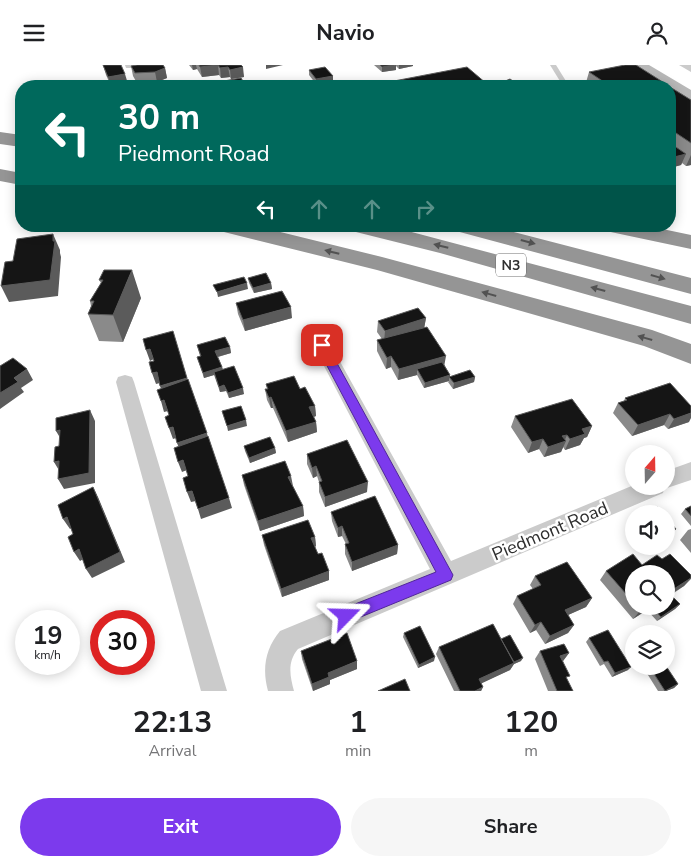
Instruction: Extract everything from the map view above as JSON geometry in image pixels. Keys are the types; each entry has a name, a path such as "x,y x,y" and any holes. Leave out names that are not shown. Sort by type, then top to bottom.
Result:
{"highway":[{"path":"0,134 15,135"},
{"path":"0,138 15,140"},
{"path":"0,159 15,161"},
{"path":"0,175 15,178"},
{"path":"252,232 382,264 652,339 691,354"},
{"name":"N3","path":"385,232 446,247 691,315"},
{"name":"N3","path":"487,232 691,286"},
{"path":"643,232 691,242"}],"main road":[{"path":"638,65 663,80"},
{"path":"665,65 691,81"},
{"path":"676,88 691,97"}],"street":[{"path":"684,65 691,69"},
{"path":"322,345 446,575"},
{"path":"125,382 214,691"},
{"path":"675,477 691,471"},
{"name":"Piedmont Road","path":"281,691 276,673 277,661 283,647 289,640 634,495"}],"lane":[{"path":"553,65 562,80"}],"building":[{"path":"103,65 121,65 125,74 108,77"},
{"path":"163,65 165,68 155,72 135,73 131,66"},
{"path":"199,65 218,65 200,67"},
{"path":"218,65 241,65 243,67 230,70 228,67 220,68"},
{"path":"625,65 636,65 660,80 601,80 589,72"},
{"path":"325,67 333,76 316,79 309,70"},
{"path":"467,67 482,80 399,80"},
{"path":"676,91 691,100 691,143 676,133"},
{"path":"676,147 686,154 676,156"},
{"path":"53,234 53,241 55,241 50,280 1,286 5,262 13,261 17,239"},
{"path":"104,270 132,270 113,315 88,314 94,301 90,301 103,280 99,280"},
{"path":"266,273 271,283 253,288 248,278"},
{"path":"244,277 247,283 217,292 213,285"},
{"path":"282,291 291,307 243,320 236,303"},
{"path":"418,308 426,318 385,331 378,321"},
{"path":"427,327 446,356 399,369 391,356 387,358 377,340"},
{"path":"173,331 187,378 160,386 157,372 152,373 149,362 154,361 150,349 146,350 143,339"},
{"path":"225,337 230,347 215,351 222,367 203,373 197,357 201,356 197,345"},
{"path":"13,358 27,369 14,378 18,382 0,393 0,366"},
{"path":"442,362 450,375 425,383 417,369"},
{"path":"234,366 243,388 228,393 224,385 219,387 214,372"},
{"path":"470,370 475,377 454,383 449,377"},
{"path":"294,376 300,389 305,387 315,406 309,407 316,422 286,431 271,397 269,398 265,389 268,389 266,384"},
{"path":"188,379 207,433 177,443 173,427 169,428 165,417 169,415 164,400 161,401 157,390"},
{"path":"670,383 691,406 691,413 674,419 670,414 638,425 618,403 627,400 625,398"},
{"path":"572,399 592,426 582,429 585,434 570,439 567,435 562,436 566,441 548,447 543,439 532,442 515,416"},
{"path":"241,406 246,420 227,426 222,411"},
{"path":"90,410 89,473 58,479 59,461 54,462 55,447 59,446 60,430 56,431 56,418"},
{"path":"208,436 229,498 198,509 192,491 187,492 183,478 188,476 183,460 178,462 174,448"},
{"path":"270,437 275,448 249,458 244,446"},
{"path":"347,440 368,482 325,497 319,482 322,481 316,466 312,468 307,454"},
{"path":"285,461 291,476 288,477 303,506 258,521 242,475"},
{"path":"93,487 120,552 86,569 79,549 74,552 68,537 73,534 67,517 63,519 58,505"},
{"path":"375,496 398,545 352,562 345,544 349,543 342,526 338,528 331,512"},
{"path":"691,506 691,516 685,509"},
{"path":"308,520 315,537 311,538 318,554 322,553 329,571 281,589 262,535"},
{"path":"631,555 634,555 642,565 625,565 625,593 606,571"},
{"path":"657,555 662,559 671,555 691,575 691,578 675,588 675,565 642,565"},
{"path":"567,562 592,598 565,610 574,625 550,636 541,622 535,625 517,596 541,585 535,576"},
{"path":"675,599 680,604 675,607"},
{"path":"493,624 514,663 479,679 483,687 475,691 460,691 439,647"},
{"path":"420,626 435,657 419,665 404,633"},
{"path":"608,630 625,657 625,669 615,673 608,661 604,662 589,638"},
{"path":"347,633 357,661 328,673 329,677 312,684 301,651"},
{"path":"510,635 523,658 514,662 501,639"},
{"path":"564,644 569,653 560,656 570,676 566,677 573,691 557,691 540,651"},
{"path":"655,675 672,675 678,684 665,691"},
{"path":"405,679 410,691 378,691"}],"route":[{"path":"322,345 446,575 346,616"}]}
